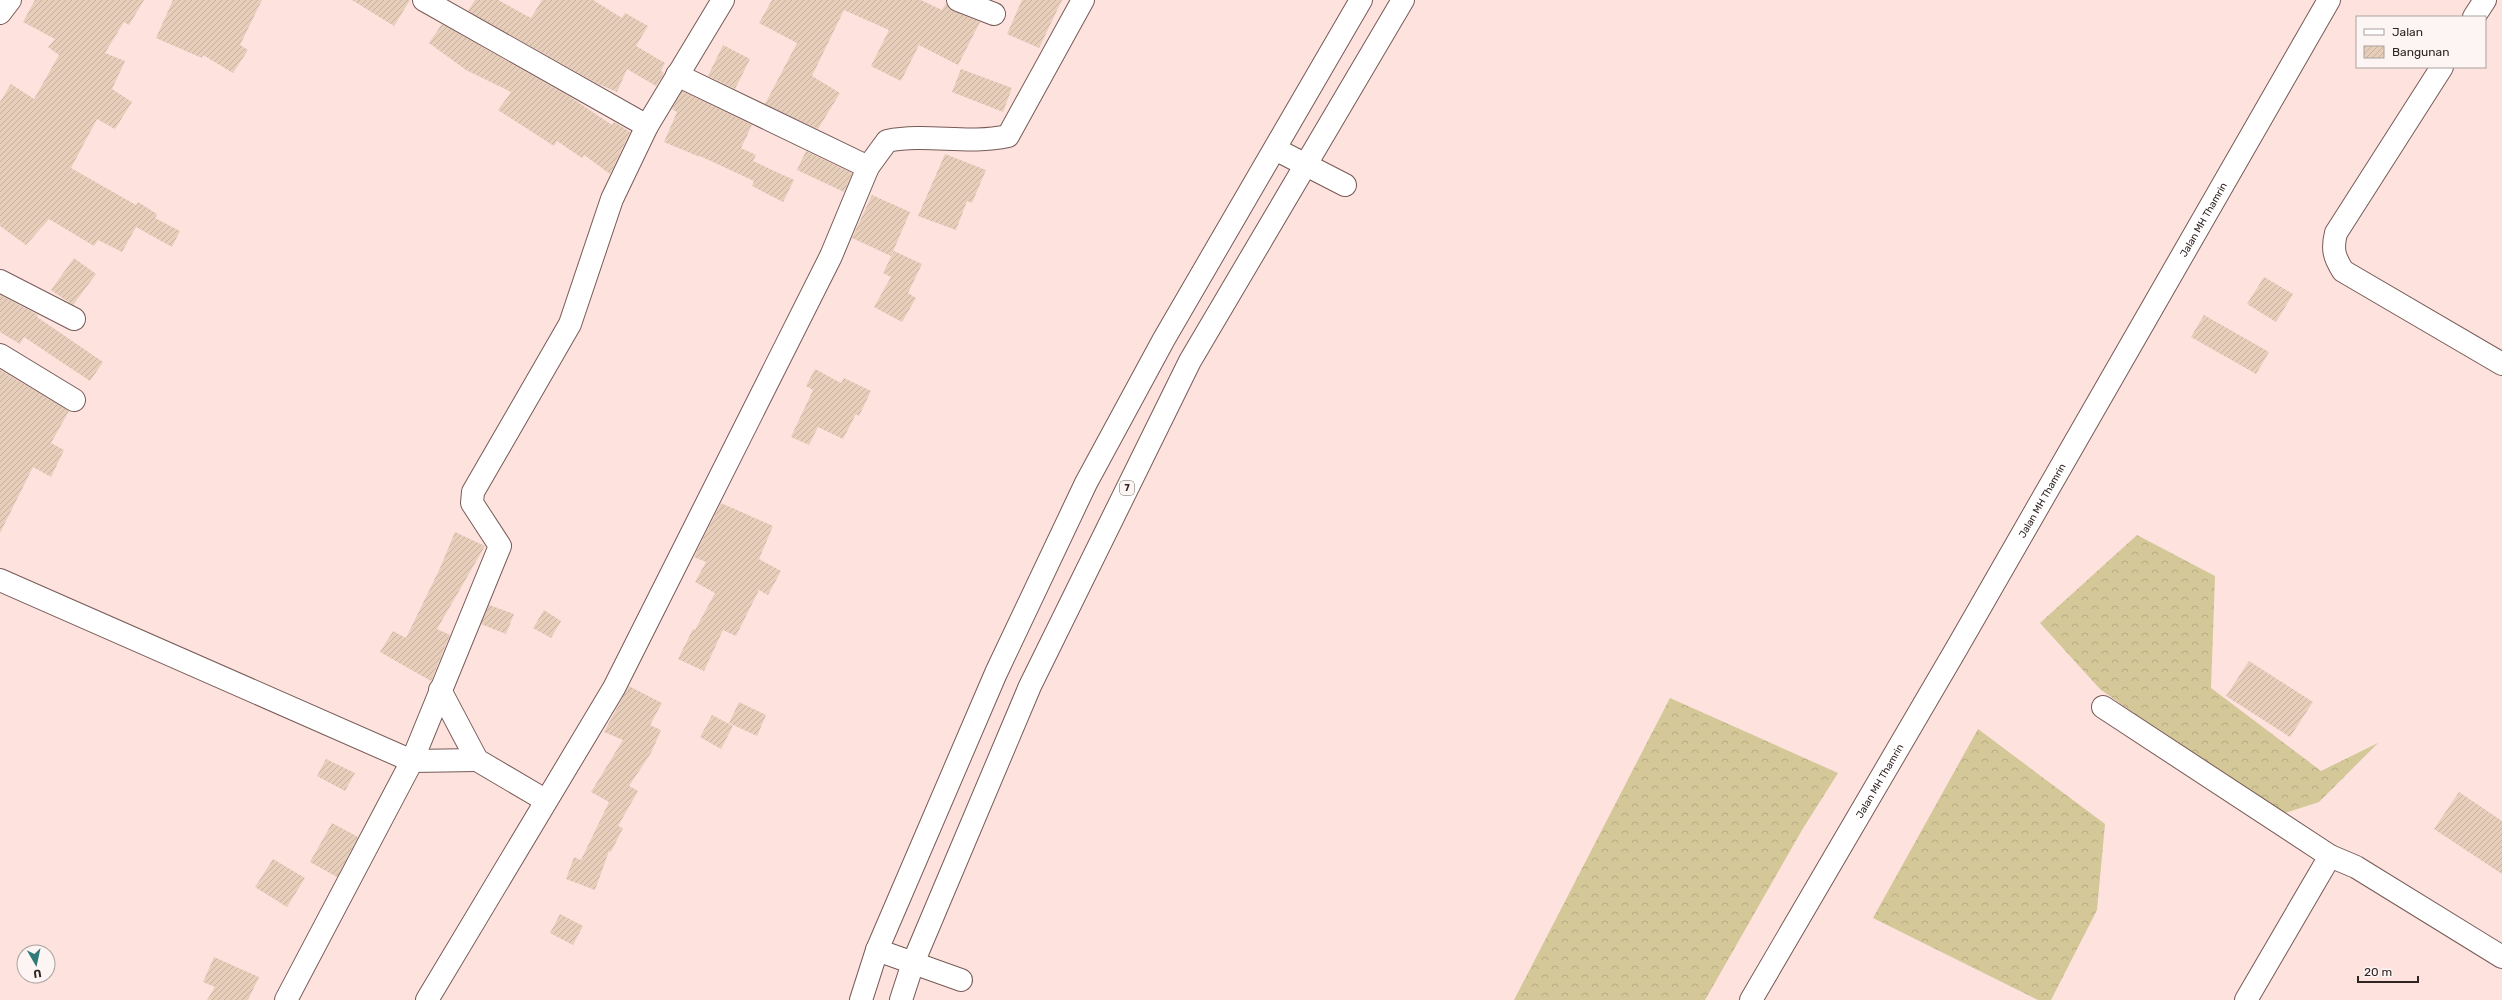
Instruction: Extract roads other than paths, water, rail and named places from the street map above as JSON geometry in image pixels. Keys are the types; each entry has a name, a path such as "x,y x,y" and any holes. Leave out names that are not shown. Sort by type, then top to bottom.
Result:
{"main road":[{"path":"0,13 10,0"},
{"path":"424,0 647,126"},
{"path":"286,1000 412,761 440,690 468,628 500,546 472,503 473,492 570,324 612,199 647,126 723,0"},
{"path":"958,0 994,14"},
{"path":"428,1000 545,800 614,688 831,256 868,167 886,141 908,137 937,137 964,141 1008,136 1083,0"},
{"path":"861,1000 878,950 996,673 1086,483 1164,339 1361,0"},
{"name":"7","path":"901,1000 913,963 1044,658 1190,360 1403,0"},
{"name":"Jalan MH Thamrin","path":"1751,1000 1954,653 2329,0"},
{"path":"2475,16 2485,0"},
{"path":"2441,68 2336,233 2333,245 2335,258 2343,271 2502,364"},
{"path":"677,75 868,167"},
{"path":"1274,149 1345,185"},
{"path":"0,281 74,319"},
{"path":"0,356 74,400"},
{"path":"0,580 412,761 477,760 545,800"},
{"path":"440,690 477,760"},
{"path":"2104,707 2330,856 2356,867 2499,949"},
{"path":"2246,1000 2330,856"},
{"path":"878,950 961,980"}]}
